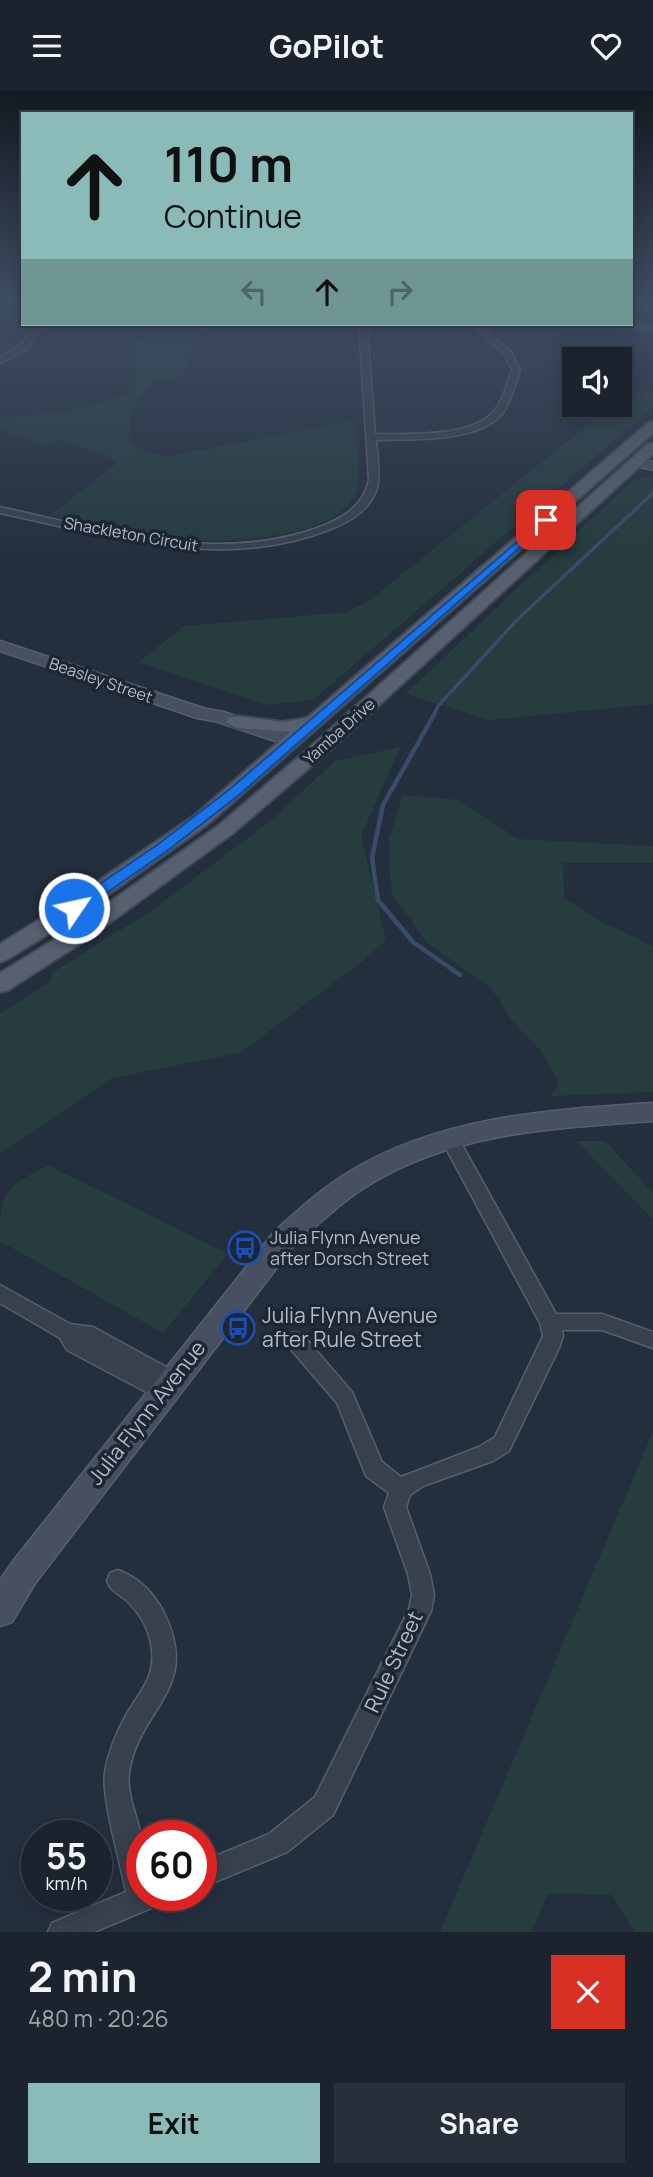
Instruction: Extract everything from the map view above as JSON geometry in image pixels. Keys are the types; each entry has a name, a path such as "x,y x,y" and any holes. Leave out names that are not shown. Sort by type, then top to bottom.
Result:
{"main road":[{"name":"Yamba Drive","path":"642,462 653,426"},
{"name":"Yamba Drive","path":"0,984 167,874 225,830 303,749 621,476 642,462 653,447"},
{"name":"Yamba Drive","path":"303,749 316,722 589,482 608,473 620,463 642,462"},
{"name":"Beasley Street","path":"203,715 218,716 236,722 303,749"},
{"path":"236,722 283,728 316,722"},
{"path":"235,792 260,748 253,735"},
{"path":"0,954 142,862 235,792 303,749"}],"street":[{"name":"Shackleton Circuit","path":"0,510 179,545 216,548 253,546 323,530 362,507 371,495 374,480 368,385"},
{"path":"372,437 456,431 484,424 499,412 510,385"},
{"name":"Beasley Street","path":"0,646 203,715 211,721 303,749"},
{"name":"Julia Flynn Avenue","path":"0,1610 25,1571 283,1240 323,1204 360,1178 407,1154 450,1139 503,1125 653,1112"},
{"path":"295,1340 345,1398 374,1469 401,1489 416,1479 486,1454 502,1444 553,1336 550,1322 450,1139"},
{"path":"0,1293 67,1332 74,1344 167,1386"},
{"path":"550,1322 601,1322 653,1341"},
{"name":"Rule Street","path":"217,1868 278,1843 324,1806 420,1611 423,1595 419,1574 395,1507 401,1489"},
{"path":"118,1581 130,1587 155,1616 164,1651 159,1688 130,1731 117,1761 116,1781 126,1820"},
{"path":"61,1932 126,1906"}],"green space":[{"path":"136,385 152,385 130,411 129,442 148,453 167,456 355,421 359,480 355,496 344,509 329,519 305,529 234,540 143,534 50,515 114,466 116,460 61,439 44,445 0,429 0,417 70,410 103,402 136,389"},
{"path":"632,393 653,393 653,407 313,700 268,705 139,662 184,626 347,612 371,599 598,417 632,417"},
{"path":"653,476 653,704 489,720 405,694 633,480"},
{"path":"400,747 361,836 386,940 363,961 240,1053 112,1078 0,1154 0,1013 49,983 53,972 151,911 269,822 335,761"},
{"path":"403,795 459,800 518,839 653,846 653,863 563,863 564,898 602,922 653,946 653,1092 551,1096 559,1083 541,1051 511,1020 492,989 426,942 391,892 389,840"},
{"path":"576,1141 605,1141 653,1193 653,1219"},
{"path":"48,1165 228,1254 163,1333 0,1241 1,1211 8,1193 13,1186"},
{"path":"653,1432 653,1932 635,1932 612,1895 548,1893 531,1932 440,1932"}],"waterway":[{"path":"434,714 438,706 518,619 653,493"},
{"path":"434,714 383,805 372,858 378,900 413,942 460,975"}],"place":[{"name":"Julia Flynn Avenue after Dorsch Street","path":"245,1248"},
{"name":"Julia Flynn Avenue after Rule Street","path":"238,1328"}],"route":[{"path":"74,908 201,820 546,520"}]}
